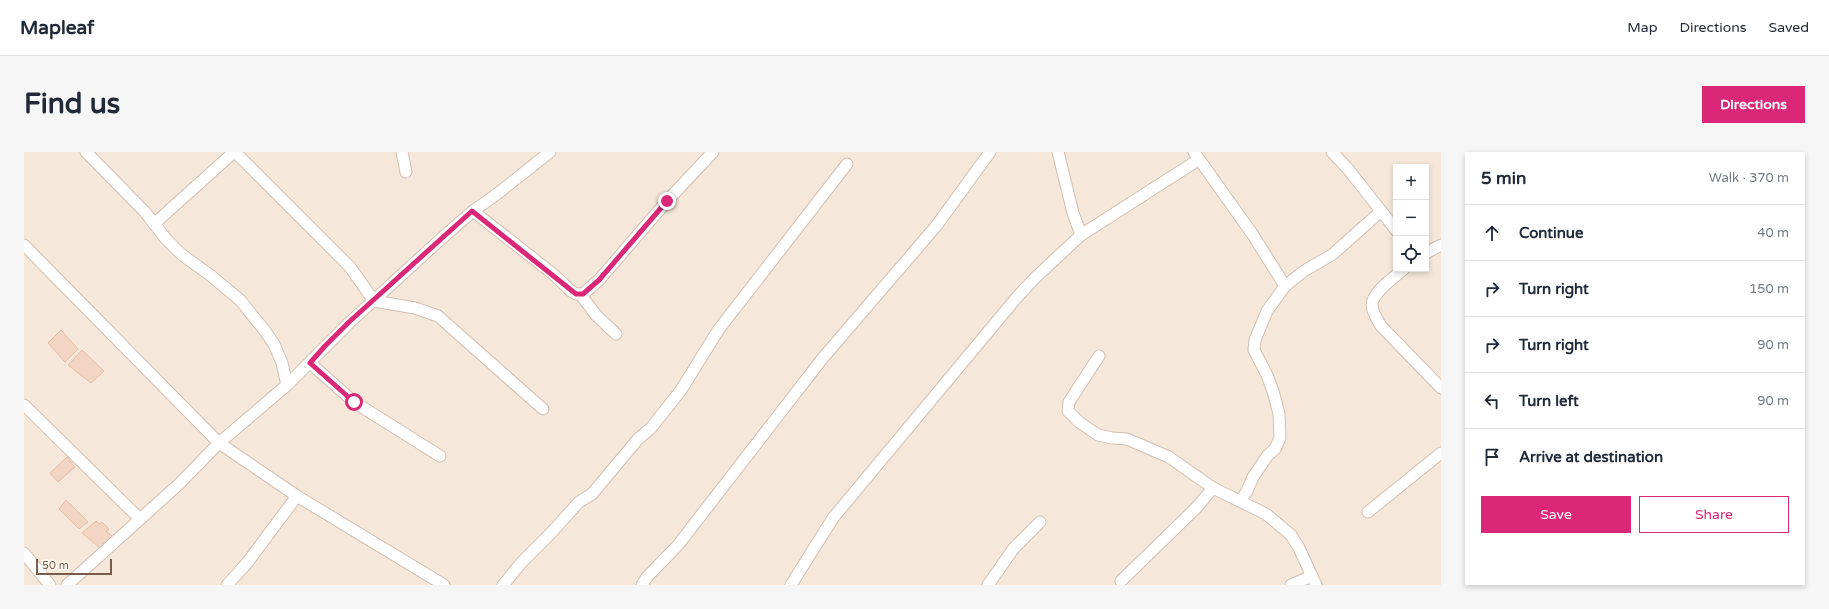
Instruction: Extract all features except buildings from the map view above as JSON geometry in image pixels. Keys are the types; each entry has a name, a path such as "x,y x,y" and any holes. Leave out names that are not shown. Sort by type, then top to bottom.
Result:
{"street":[{"path":"86,152 145,212 181,254 210,275 240,300 265,330 274,344 282,363 287,385"},
{"path":"154,224 234,152 350,267 374,301 415,308 438,316 543,409"},
{"path":"402,152 406,172"},
{"path":"67,585 179,484 219,443 287,385 325,346 472,211 503,190 550,152"},
{"path":"472,211 547,270 571,291 576,294 583,294 599,280 667,201 713,152"},
{"path":"642,585 647,577 678,545 848,328 937,225 990,152"},
{"path":"1058,152 1081,235"},
{"path":"1332,152 1348,169 1393,226"},
{"path":"792,584 833,518 1018,296 1081,235 1196,156 1253,235 1285,286"},
{"path":"504,585 521,563 579,502 592,494 638,439 651,428 681,390 719,329 847,164"},
{"path":"1241,500 1253,477 1268,455 1275,449 1280,438 1279,414 1273,391 1267,375 1254,350 1255,340 1267,311 1285,286 1304,271 1333,254 1381,211"},
{"path":"24,245 219,443 297,496 444,585"},
{"path":"1429,251 1441,245"},
{"path":"1401,272 1376,294 1372,304 1374,314 1381,326 1441,388"},
{"path":"580,294 596,315 616,334"},
{"path":"1099,356 1068,402 1068,411 1079,422 1098,435 1127,439 1169,457 1213,488 1241,500 1266,514 1291,535 1314,580 1291,585"},
{"path":"310,363 354,402 440,456"},
{"path":"24,405 140,519"},
{"path":"1368,512 1441,453"},
{"path":"1121,582 1196,508 1213,488"},
{"path":"227,585 247,563 297,496"},
{"path":"988,585 1014,548 1040,522"},
{"path":"24,553 50,585"}],"shaded area":[{"path":"24,152 1441,152 1441,585 24,585"}],"route":[{"path":"354,402 333,385 310,363 349,322 472,211 553,274 571,291 576,294 583,294 599,280 667,201"}]}
